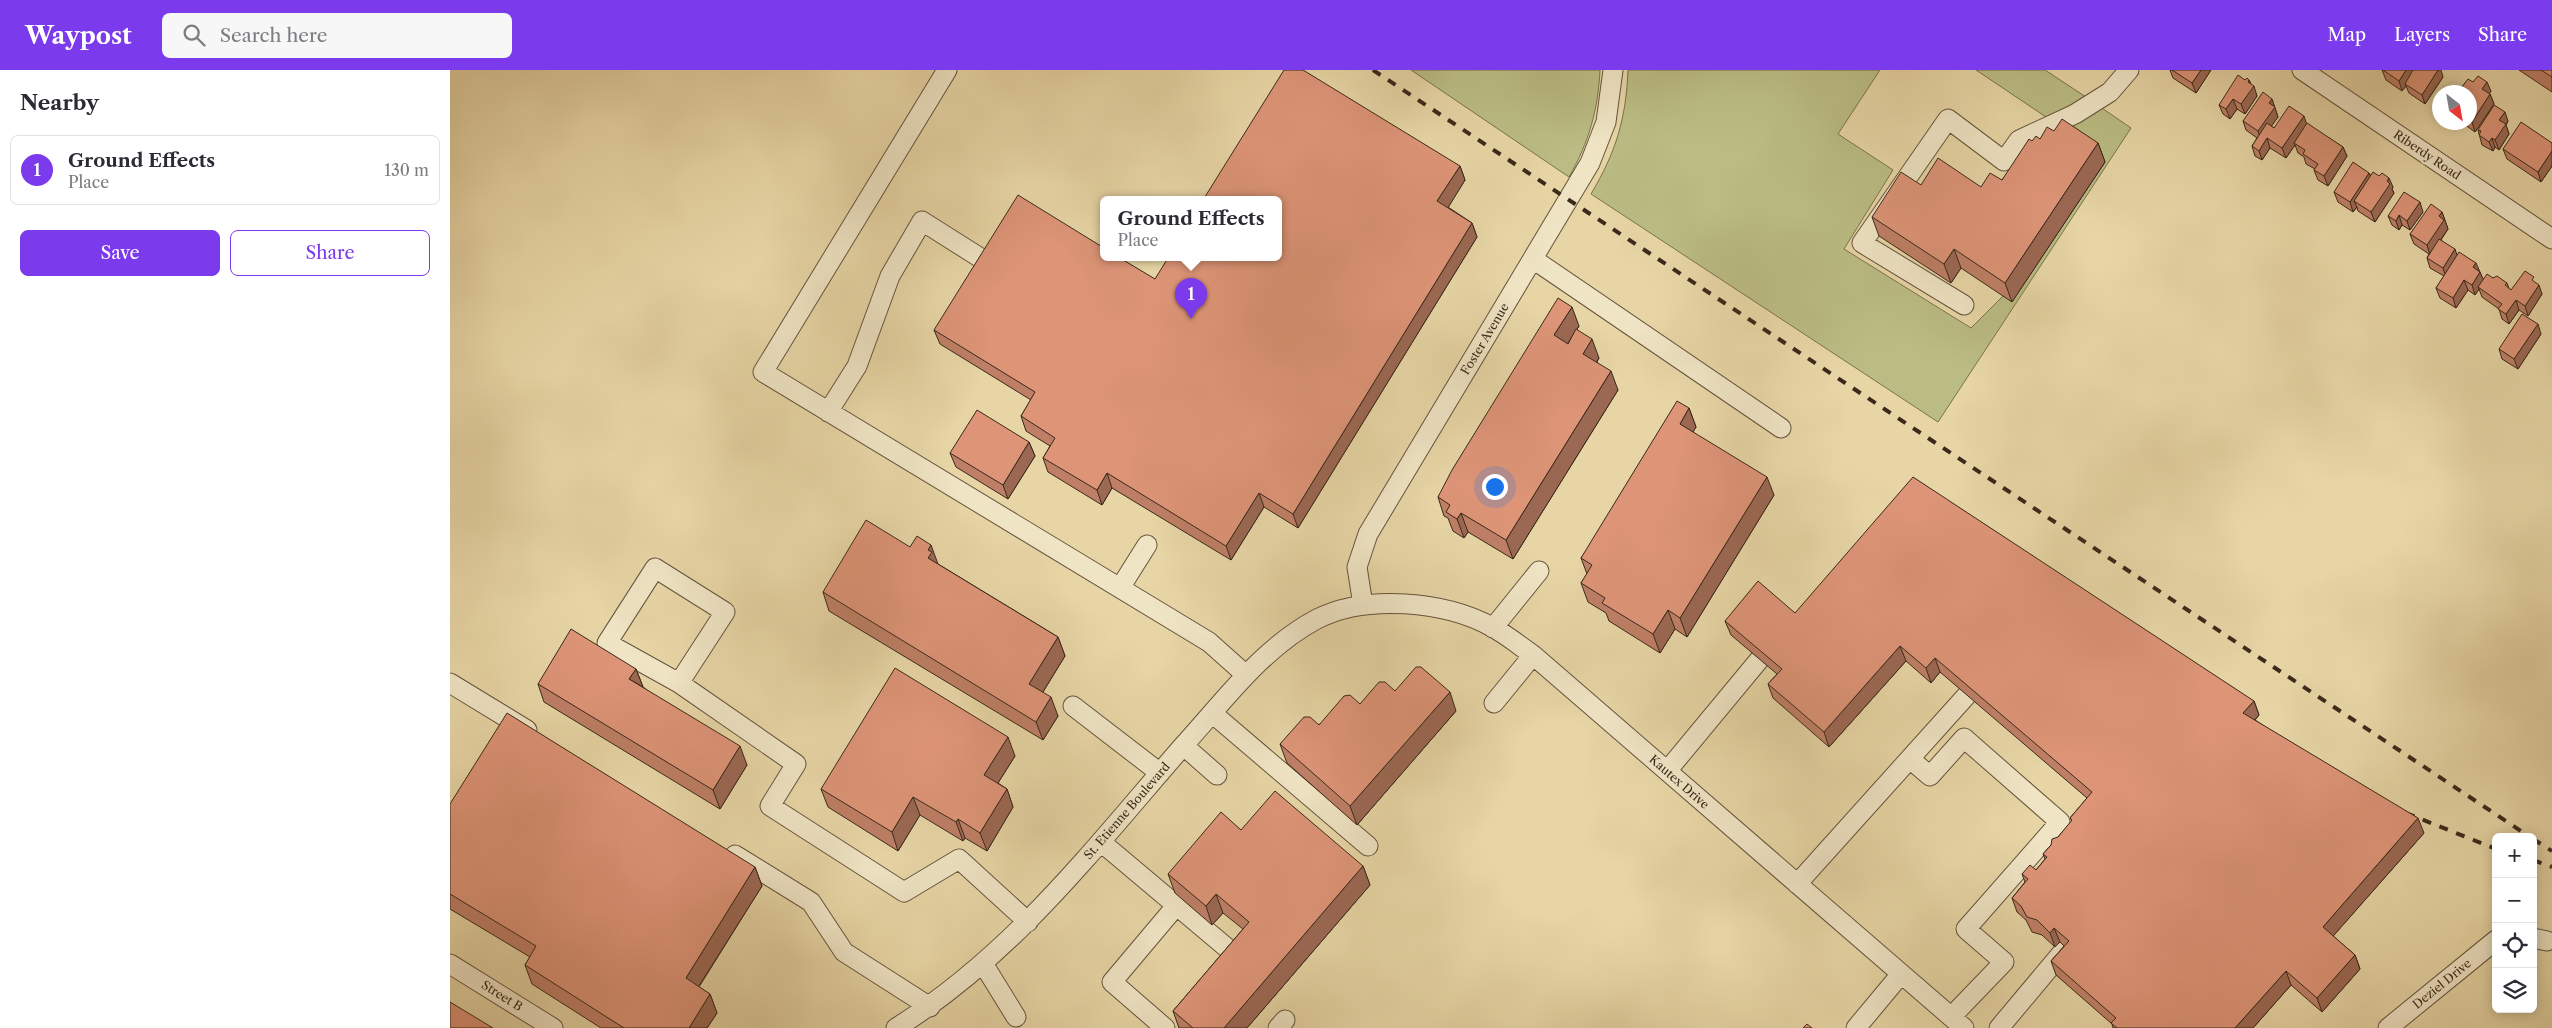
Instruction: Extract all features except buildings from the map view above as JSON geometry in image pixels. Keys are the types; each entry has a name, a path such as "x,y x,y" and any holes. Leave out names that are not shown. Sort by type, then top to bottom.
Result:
{"street":[{"path":"947,70 763,372 1209,642 1246,675"},
{"name":"Foster Avenue","path":"1363,605 1357,567 1368,534 1590,162 1606,122 1613,70"},
{"name":"Riberdy Road","path":"2302,70 2552,239"},
{"path":"1964,305 1862,243 1942,127 1948,119 2004,161 2019,140 2075,114 2110,92 2126,74"},
{"path":"828,412 857,366 890,276 922,221 990,264"},
{"path":"1533,259 1781,428"},
{"path":"1120,588 1147,545"},
{"path":"679,683 725,612 655,568 607,643 679,683 796,764 770,806 904,892 959,860 1028,922"},
{"path":"1493,628 1540,571"},
{"name":"Kautex Drive","path":"1363,605 1403,602 1454,613 1493,628 1533,655 1957,1022"},
{"name":"St. Etienne Boulevard","path":"896,1028 930,1007 984,965 1028,922 1101,842 1246,675 1276,645 1318,618 1363,605"},
{"path":"1494,703 1533,655"},
{"path":"1667,771 1759,660"},
{"path":"450,683 542,739"},
{"path":"1798,884 1967,695"},
{"path":"1073,706 1160,773"},
{"path":"1212,713 1368,846"},
{"path":"1910,759 1930,776 1964,738 2060,822 1966,929 2004,962 1957,1022"},
{"path":"1184,746 1217,775"},
{"path":"1101,842 1233,953"},
{"path":"719,846 811,902 844,952 930,1007"},
{"path":"1165,1028 1112,982 1176,906"},
{"name":"Deziel Drive","path":"2388,1028 2492,943"},
{"path":"1998,1028 2066,948"},
{"name":"Street B","path":"450,964 553,1028"},
{"path":"984,965 1016,1017"},
{"path":"1856,1028 1901,974"}],"green space":[{"path":"1411,70 1600,70 1595,112 1582,151 1569,177"},
{"path":"1628,70 1880,70 1838,134 1893,170 1844,249 1971,328 2003,296 2012,301 2105,162 2061,150 2074,122 2099,106 2131,128 1938,422 1591,194 1607,164 1618,135 1625,104"},
{"path":"1976,70 2045,70 2089,99 2049,119"}],"railway":[{"path":"1373,70 2524,833"},
{"path":"2406,813 2492,847"},
{"path":"2537,842 2552,851"},
{"path":"2537,861 2552,867"}],"place":[{"name":"Ground Effects","path":"1191,319"}]}
